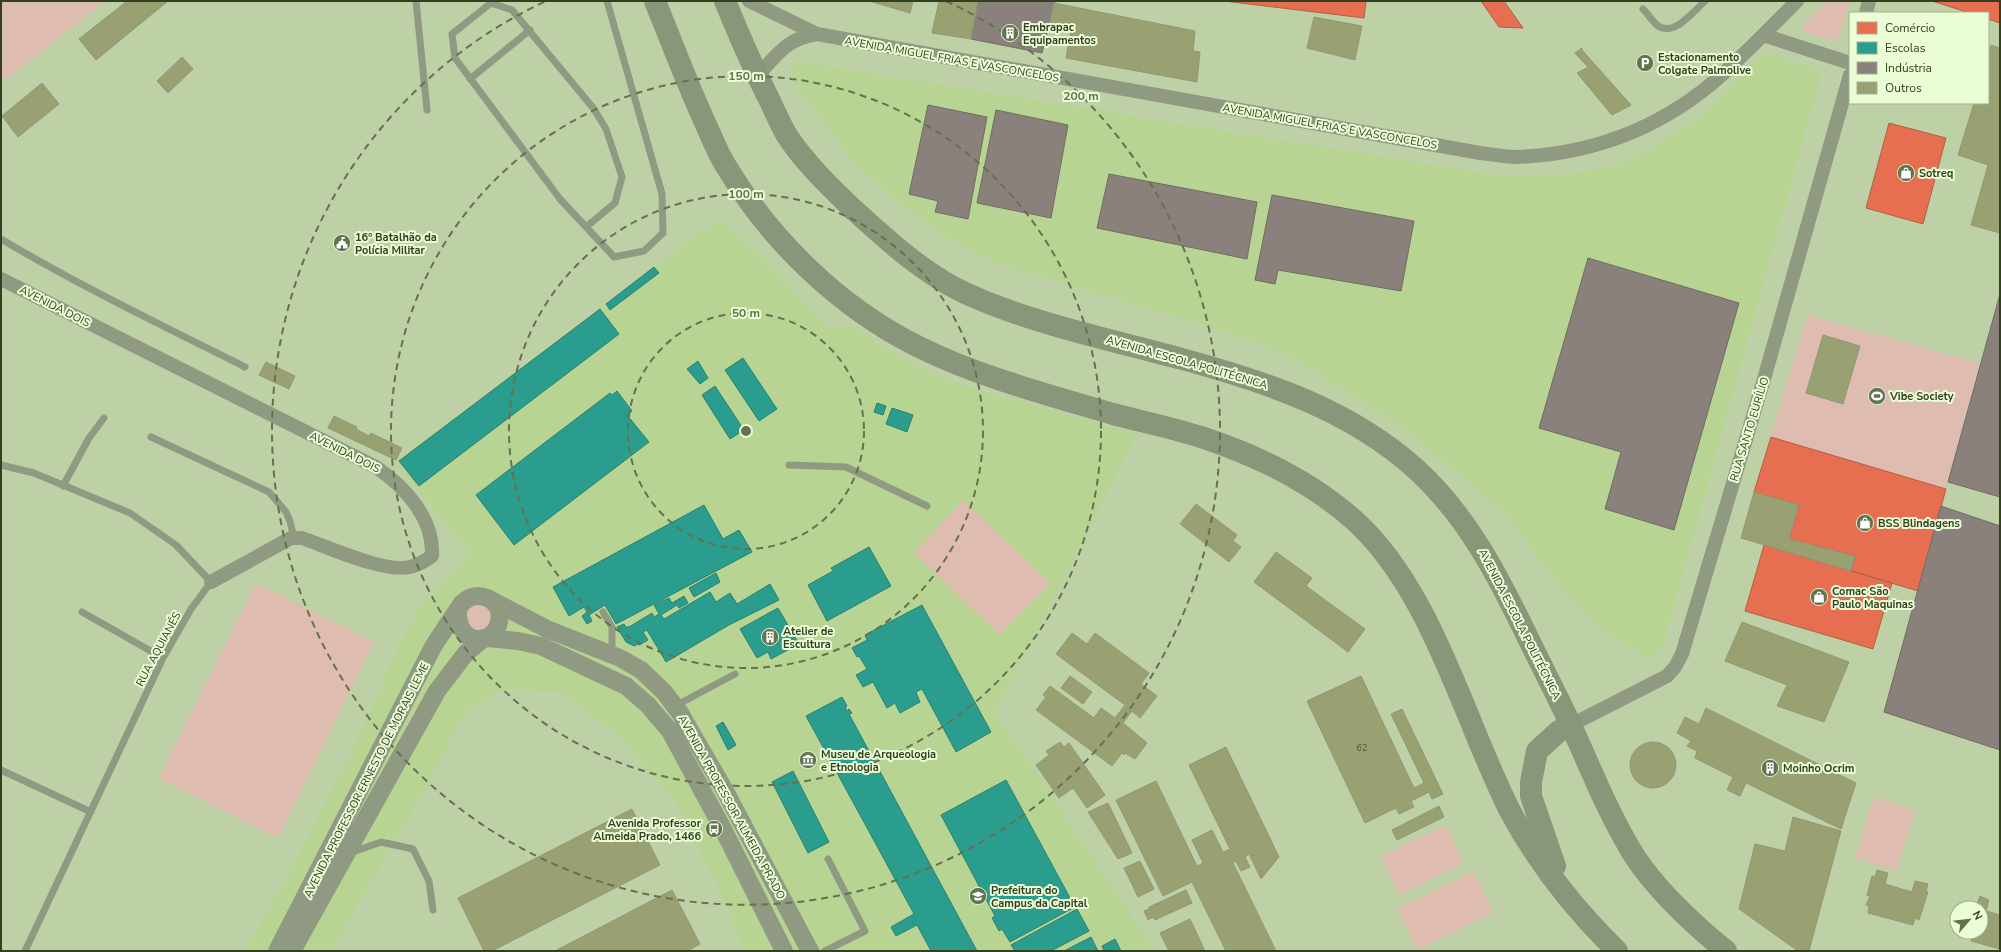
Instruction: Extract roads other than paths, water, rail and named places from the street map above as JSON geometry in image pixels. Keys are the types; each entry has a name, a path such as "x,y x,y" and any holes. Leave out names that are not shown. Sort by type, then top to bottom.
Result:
{"highway":[{"path":"655,1 698,107 723,162 747,200 776,236 808,268 828,286 887,330 919,347 970,369 1114,414 1203,437 1256,458 1296,477 1328,498 1356,522 1391,561 1425,620 1509,809 1536,854 1569,900 1617,951"},
{"name":"AVENIDA ESCOLA POLITÉCNICA","path":"725,1 758,76 786,134 816,172 892,244 963,292 1033,318 1221,369 1286,391 1328,409 1384,443 1416,469 1460,517 1480,546 1499,578 1571,725 1609,811 1636,859 1667,897 1691,921 1726,951"},
{"path":"1569,900 1546,844 1531,796 1531,782 1537,751 1559,731 1571,725"}],"street":[{"name":"AVENIDA MIGUEL FRIAS E VASCONCELOS","path":"749,1 818,34 1480,153 1515,157 1561,152 1600,144 1659,120 1684,104 1725,72 1797,1"},
{"path":"1866,12 1869,1"},
{"name":"AVENIDA MIGUEL FRIAS E VASCONCELOS","path":"758,76 794,40 818,34"},
{"path":"1763,35 1849,63"},
{"name":"RUA SANTO EURÍLIO","path":"1571,725 1666,676 1676,667 1682,654 1764,379 1849,79"},
{"name":"AVENIDA DOIS","path":"1,279 376,467 393,478 423,514 432,545 432,556 421,564 409,568 383,566 302,538 294,538"},
{"path":"211,582 250,562 279,544 294,538"},
{"path":"480,595 491,599 498,608 500,620 496,630 485,638 473,639 463,633 457,622 458,610 462,603 468,598 480,595"},
{"name":"AVENIDA PROFESSOR ALMEIDA PRADO","path":"491,599 547,629 612,656 641,670 664,692 675,706 724,789 810,951"},
{"name":"AVENIDA PROFESSOR ERNESTO DE MORAIS LEME","path":"277,951 434,645 458,610"},
{"name":"AVENIDA PROFESSOR ALMEIDA PRADO","path":"485,638 518,641 541,646 626,686 648,705 670,731 722,827 784,951"},
{"name":"AVENIDA PROFESSOR ERNESTO DE MORAIS LEME","path":"292,951 437,690 466,653 485,638"}],"lane":[{"path":"416,1 427,110"},
{"path":"586,227 615,203 622,177 606,128 594,109 512,10 491,3 452,34 455,58 560,199 586,227 614,257 644,251 663,233 662,194 607,1"},
{"path":"1643,9 1659,26 1669,29 1679,24 1705,1"},
{"path":"470,79 530,30"},
{"path":"1,239 35,259 150,320 245,366"},
{"path":"63,486 89,438 104,418"},
{"path":"151,437 269,492 286,512 294,538"},
{"path":"1,465 34,473 130,513 176,545 211,582"},
{"path":"789,465 846,467 928,506"},
{"name":"RUA AQUIANÉS","path":"25,951 163,658 191,609 211,582"},
{"path":"82,612 163,658"},
{"path":"603,612 612,627 612,656"},
{"path":"675,706 735,674"},
{"path":"1,770 91,812"},
{"path":"346,854 381,842 413,849 429,881 433,910"},
{"path":"825,951 865,931 828,860"}],"place":[{"name":"Embrapac Equipamentos","path":"1010,33"},
{"name":"Estacionamento Colgate Palmolive","path":"1645,63"},
{"name":"Sotreq","path":"1906,173"},
{"name":"16º Batalhão da Polícia Militar","path":"342,243"},
{"name":"Vibe Society","path":"1877,396"},
{"name":"BSS Blindagens","path":"1865,523"},
{"name":"Comac São Paulo Maquinas","path":"1819,597"},
{"name":"Atelier de Escultura","path":"770,637"},
{"name":"Museu de Arqueologia e Etnologia","path":"808,760"},
{"name":"Moinho Ocrim","path":"1770,768"},
{"name":"Avenida Professor Almeida Prado, 1466","path":"714,829"},
{"name":"Prefeitura do Campus da Capital","path":"978,896"}]}
